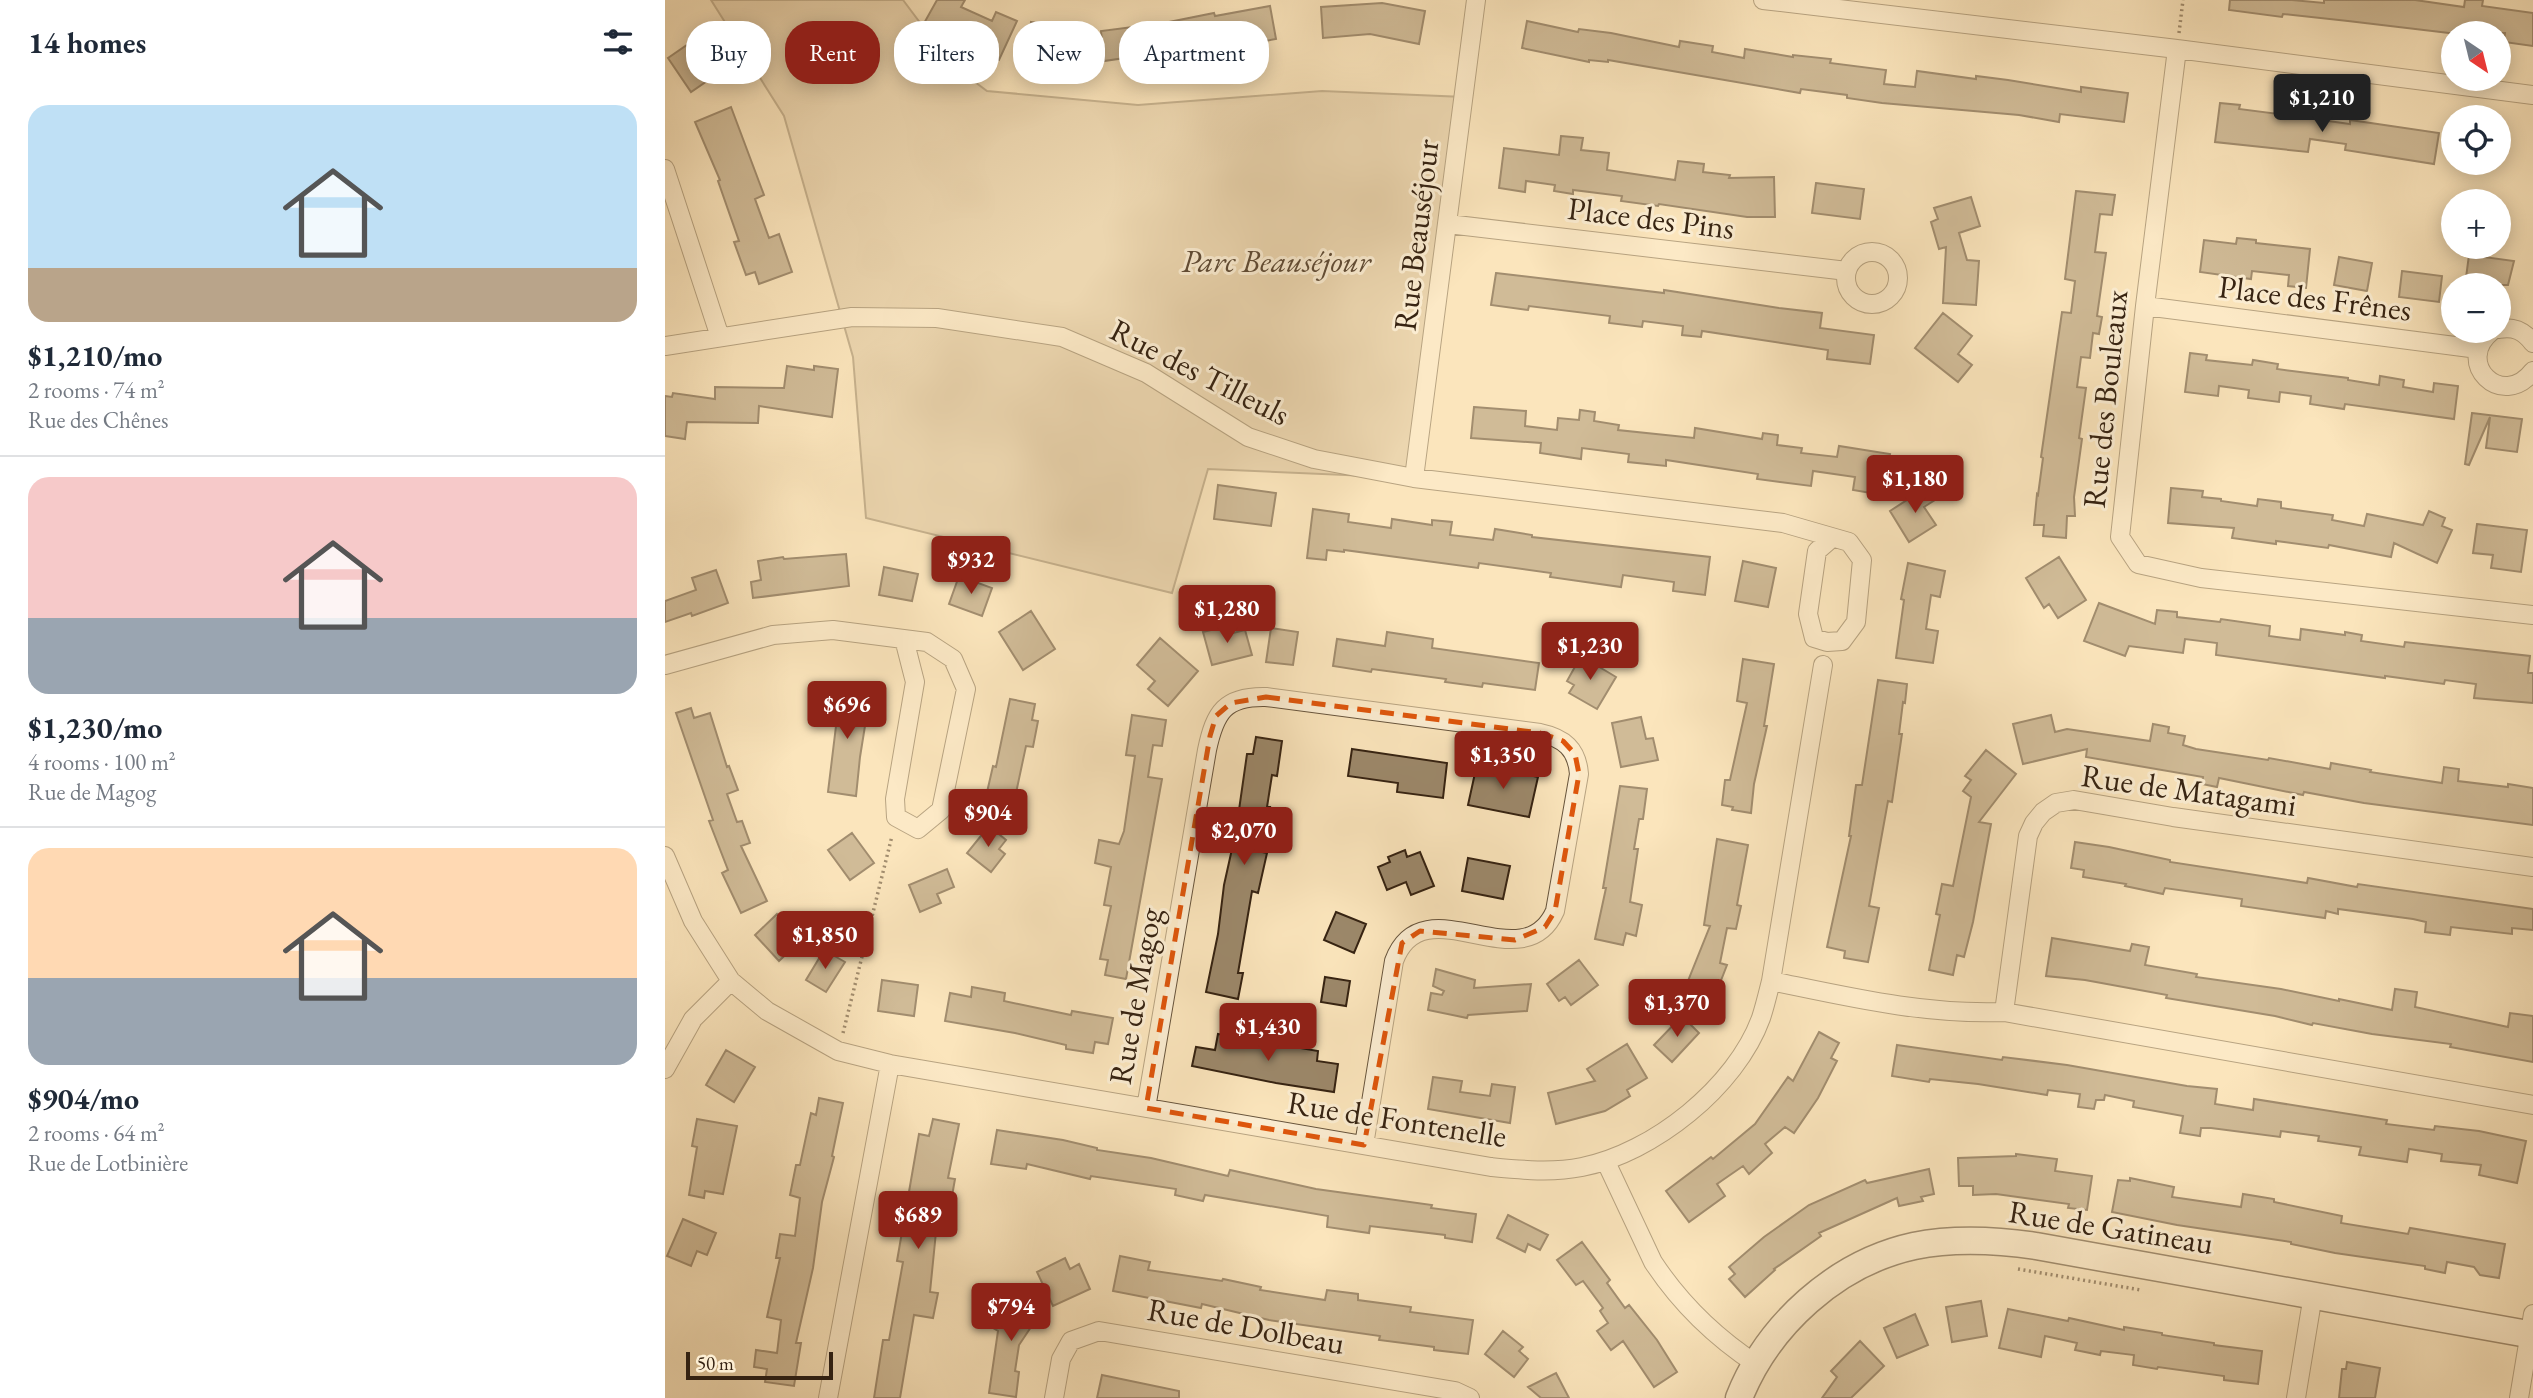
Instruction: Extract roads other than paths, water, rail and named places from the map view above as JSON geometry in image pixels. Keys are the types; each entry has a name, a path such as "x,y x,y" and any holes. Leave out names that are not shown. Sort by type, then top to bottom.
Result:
{"street":[{"name":"Rue Beauséjour","path":"1414,478 1476,0"},
{"path":"1763,0 2533,95"},
{"name":"Rue des Bouleaux","path":"2177,49 2120,537 2138,564 2201,578 2533,615"},
{"path":"665,169 720,337"},
{"name":"Place des Pins","path":"1448,224 1847,271"},
{"name":"Place des Frênes","path":"2145,306 2478,349"},
{"name":"Rue des Tilleuls","path":"665,346 852,317 937,318 1062,337 1146,373 1248,437 1314,459 1414,478 1783,523 1849,542 1863,560 1856,622 1842,641 1828,642 1814,638 1808,614 1817,551 1832,538"},
{"path":"2511,327 2522,331 2533,343"},
{"path":"2481,343 2477,359 2480,369 2494,384 2514,386 2526,380 2533,371"},
{"path":"665,665 773,635 834,630 904,639 927,642 953,659 966,690 941,810 918,829 896,817 895,799 915,682 904,639"},
{"name":"Rue de Fontenelle","path":"665,856 693,921 731,981 767,1011 838,1051 890,1064 1491,1167 1530,1171 1568,1169 1606,1162 1662,1133 1703,1100 1720,1082 1744,1051 1761,1019 1771,981 1823,665"},
{"name":"Rue de Magog","path":"1146,1108 1207,750 1213,725 1221,710 1240,699 1266,697 1540,733 1563,741 1575,754 1579,774 1555,911 1551,920 1539,933 1523,939 1429,929 1402,943 1394,961 1364,1145"},
{"name":"Rue de Matagami","path":"2004,1012 2028,836 2034,823 2056,803 2074,800 2173,817 2533,867"},
{"path":"665,1069 693,1019 731,981"},
{"path":"1771,981 1892,1006 1943,1012 2004,1012 2533,1105"},
{"path":"828,1398 890,1064"},
{"path":"1606,1162 1662,1276 1705,1324 1756,1364"},
{"name":"Rue de Gatineau","path":"1739,1398 1756,1364 1773,1339 1795,1313 1839,1278 1889,1253 1935,1243 1988,1241 2036,1246 2313,1296 2532,1328"},
{"path":"2296,1398 2313,1296"},
{"path":"2519,1398 2532,1328"},
{"name":"Rue de Dolbeau","path":"1054,1398 1061,1359 1071,1341 1099,1331 1455,1391 1470,1398"}],"park label":[{"name":"Parc Beauséjour","path":"1276,261"}]}
